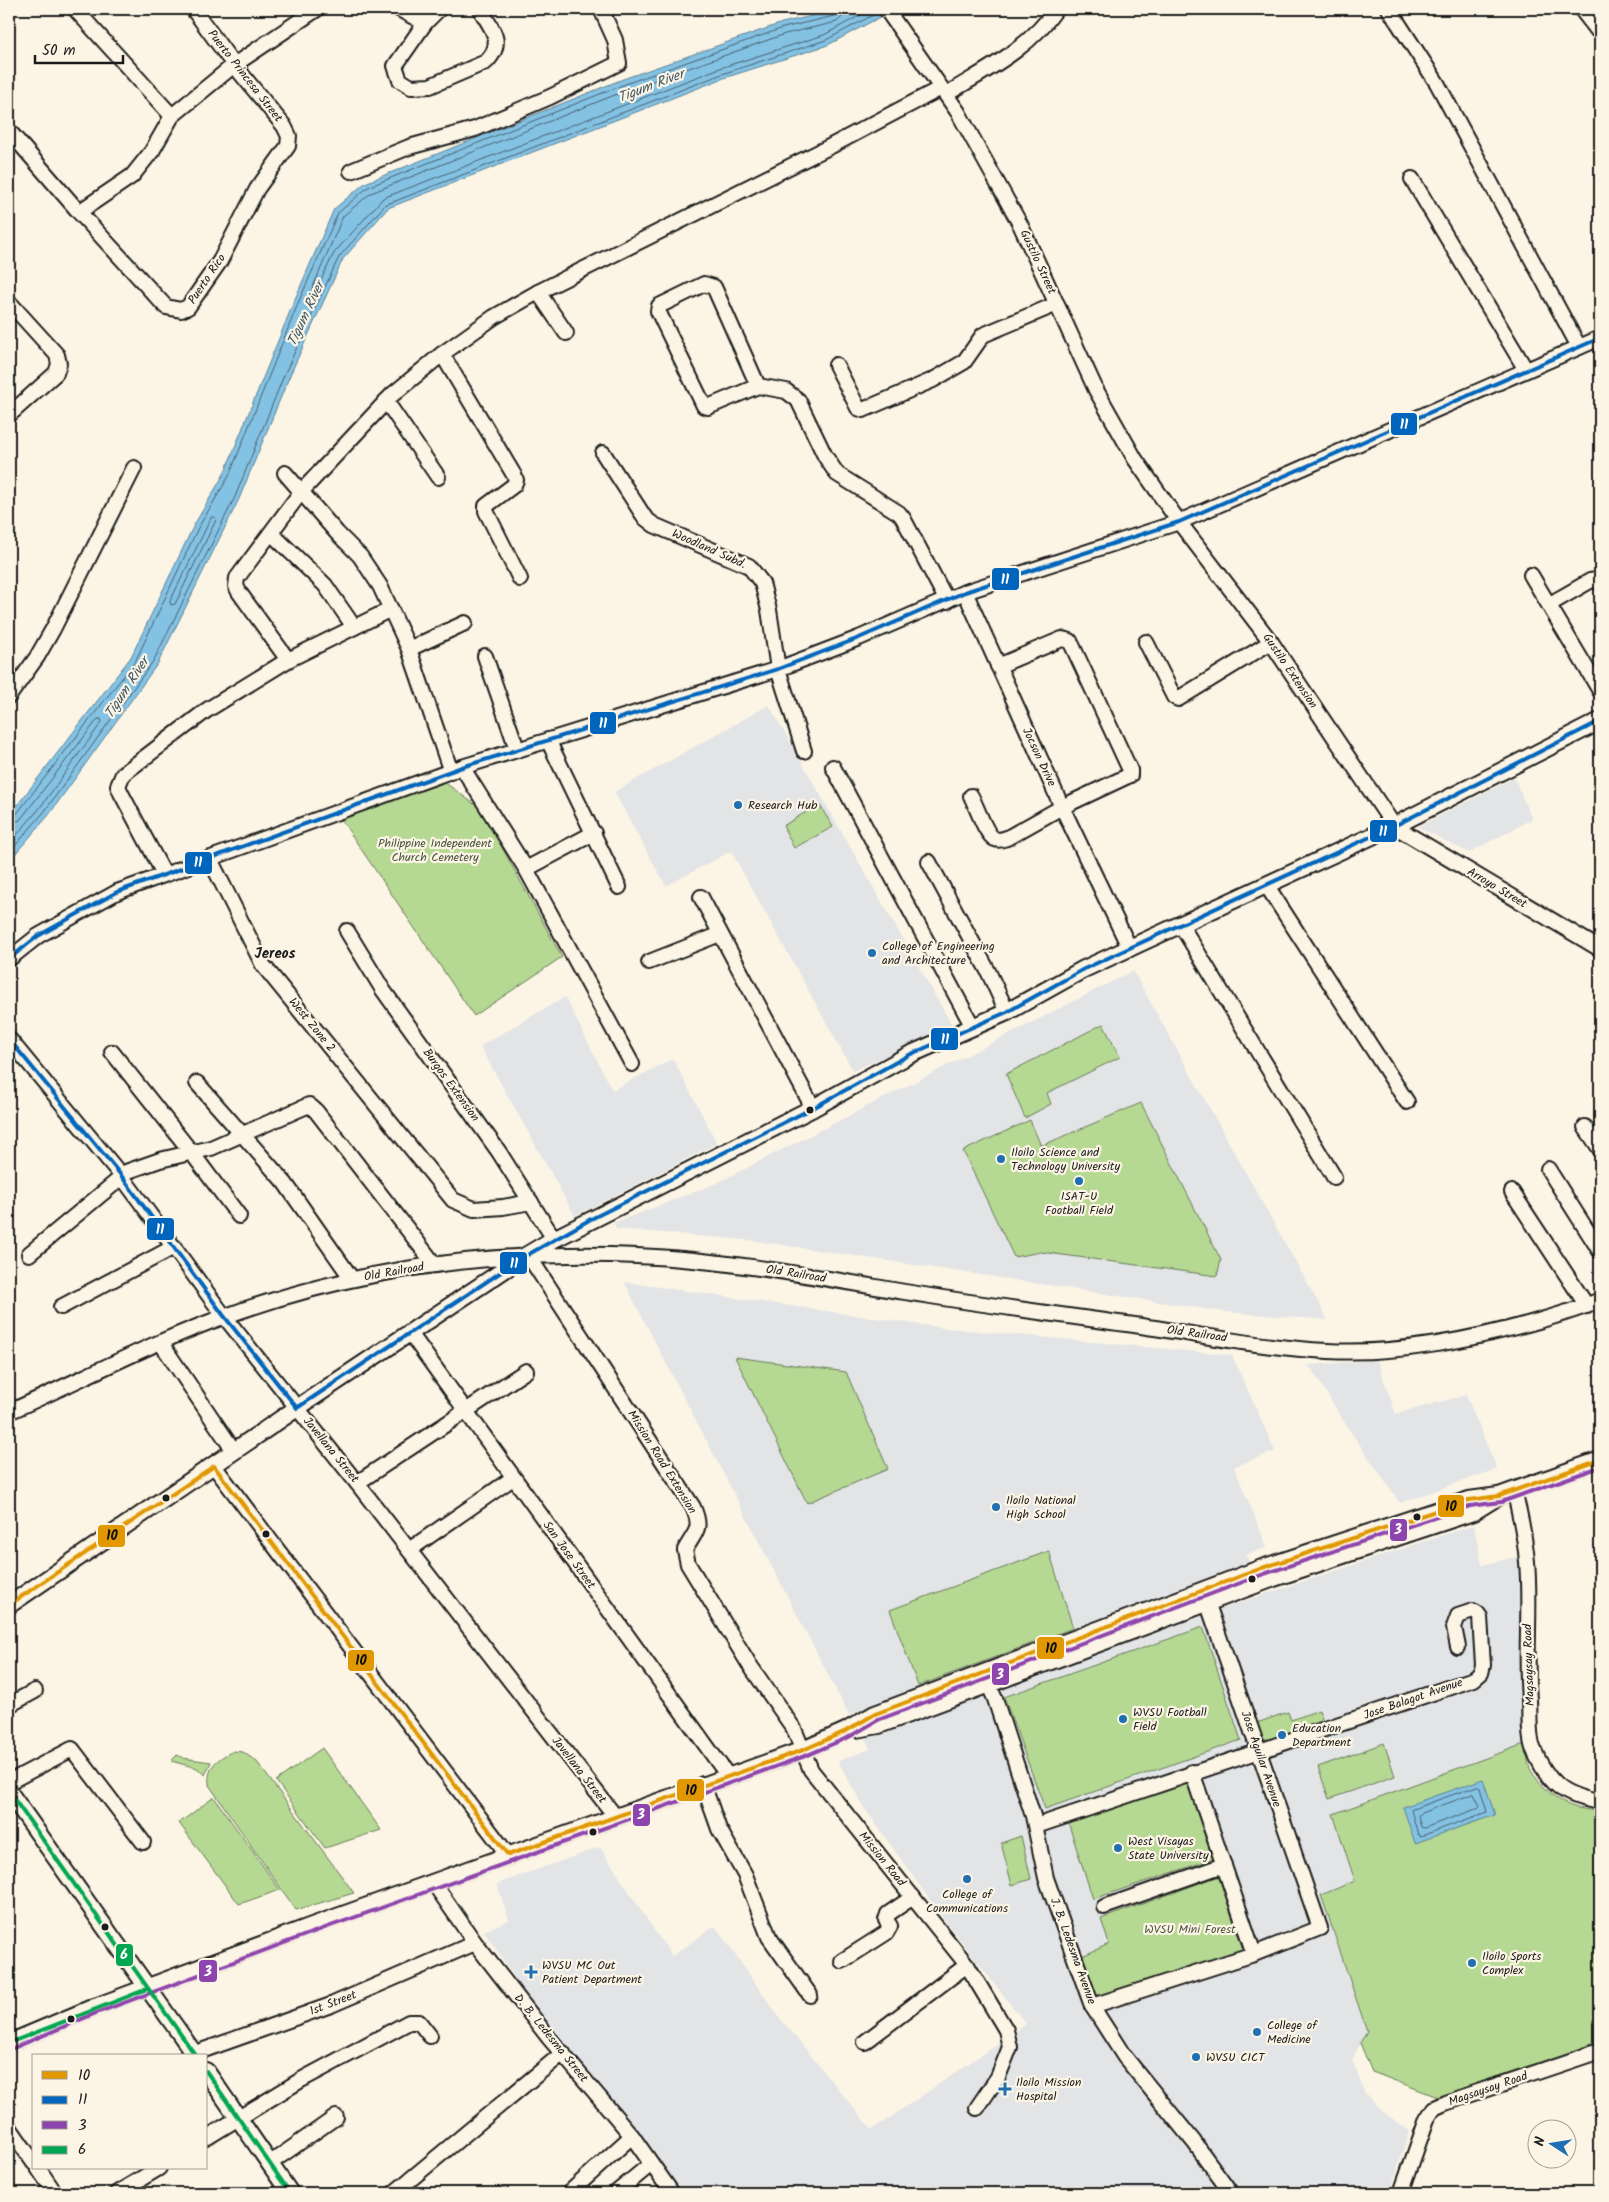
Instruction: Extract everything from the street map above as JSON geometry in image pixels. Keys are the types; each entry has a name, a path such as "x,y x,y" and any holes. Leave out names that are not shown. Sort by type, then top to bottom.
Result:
{"main road":[{"path":"9,1605 297,1408 554,1239 813,1108 909,1055 1007,1012 1084,969 1394,826 1600,721"},
{"path":"9,2043 432,1882 803,1750 846,1731 879,1725 986,1679 1205,1596 1469,1500 1506,1493 1600,1460"},
{"path":"9,1792 191,2054"},
{"path":"208,2075 290,2193"}],"street":[{"path":"75,9 172,116"},
{"name":"Puerto Princesa Street","path":"193,9 284,126 289,136 288,146"},
{"path":"79,212 132,176 152,151 172,116 234,64 317,9"},
{"path":"399,9 425,23"},
{"path":"439,9 425,23 395,66 400,80 411,87 430,86 486,62 493,56 497,46 496,36 480,9"},
{"path":"351,171 408,147 475,129 550,97 619,63 615,40 601,9"},
{"name":"Gustilo Street","path":"886,9 911,47 944,91 1020,224 1096,390 1135,459 1179,522"},
{"path":"288,660 236,586 237,578 301,492 386,401 442,354 494,317 538,292 944,91 1027,43 1041,30 1056,9"},
{"path":"1389,9 1437,83 1579,347"},
{"path":"1580,9 1598,31"},
{"name":"Puerto Rico","path":"9,131 79,212 166,307 181,310 188,307 220,262 258,188 288,146"},
{"path":"1412,179 1526,370"},
{"path":"758,386 714,287 704,284 658,306 658,311 704,406 708,407 758,386 786,391 798,400 825,456 837,474 898,512 903,518 947,601"},
{"path":"538,292 566,333"},
{"path":"9,302 57,355 60,364 56,373 9,415"},
{"path":"836,365 858,408 863,410 933,380 964,362 983,335 1057,304"},
{"path":"9,959 38,936 118,892 164,874 457,769 778,669 965,592 1179,522 1600,339"},
{"path":"442,354 516,480 514,485 489,502 486,506 486,511 520,579"},
{"path":"386,401 438,477"},
{"name":"Woodland Subd.","path":"603,453 645,518 654,525 749,566 762,583 769,610 778,669 804,751"},
{"path":"9,696 37,657 53,628 134,468"},
{"path":"285,473 360,556 380,586 409,649 457,769 526,869 632,1064"},
{"name":"Gustilo Extension","path":"1179,522 1271,642 1394,826"},
{"path":"271,533 325,585 354,627"},
{"path":"1531,575 1550,604 1600,691"},
{"path":"1550,604 1590,581 1597,580 1600,583"},
{"name":"Jocson Drive","path":"965,592 1062,807 1130,949"},
{"path":"164,874 118,786 123,774 206,710 288,660 391,609"},
{"path":"409,649 465,623"},
{"path":"972,796 988,833 993,839 999,840 1007,838 1062,807 1130,776 1130,770 1070,641 1062,639 998,666"},
{"path":"1146,642 1174,697 1178,699 1271,642"},
{"path":"486,656 517,749"},
{"path":"548,740 619,887"},
{"path":"833,767 973,1027"},
{"name":"Arroyo Street","path":"1394,826 1600,950"},
{"path":"526,869 594,833"},
{"name":"West Zone 2","path":"210,859 263,964 453,1200 474,1209 503,1207 531,1202"},
{"path":"930,862 988,971 1007,1012"},
{"path":"1267,886 1407,1102"},
{"path":"701,897 813,1108"},
{"path":"1181,925 1334,1177"},
{"name":"Burgos Extension","path":"347,932 383,990 472,1113 554,1239"},
{"path":"650,962 720,934"},
{"name":"Javellana Street","path":"9,1039 121,1176 224,1316 357,1482 615,1816"},
{"path":"112,1052 192,1152 239,1216"},
{"path":"197,1083 284,1183 352,1279"},
{"path":"29,1254 121,1176 160,1160 211,1148 309,1105 316,1111 435,1265"},
{"path":"1585,1127 1600,1149"},
{"path":"1548,1169 1600,1251"},
{"path":"1512,1192 1594,1303"},
{"path":"61,1307 174,1247"},
{"name":"Old Railroad","path":"9,1412 224,1316 274,1300 394,1270 528,1255 637,1256 697,1260 765,1269 949,1299 1249,1342 1330,1351 1379,1350 1470,1338 1511,1328 1594,1303"},
{"name":"Mission Road Extension","path":"528,1255 693,1507 699,1526 697,1533 685,1550 688,1564 749,1664 794,1729 803,1750"},
{"name":"San Jose Street","path":"410,1333 728,1776"},
{"path":"161,1343 234,1451"},
{"path":"357,1482 526,1372"},
{"path":"214,1466 508,1856"},
{"path":"410,1550 514,1478"},
{"name":"Magsaysay Road","path":"1506,1493 1523,1528 1527,1564 1526,1663 1532,1746 1544,1770 1556,1786 1573,1796 1600,1802"},
{"name":"Jose Aguilar Avenue","path":"1205,1596 1320,1928 1254,1954"},
{"name":"Jose Balagot Avenue","path":"1036,1826 1474,1678 1481,1673 1483,1665 1480,1617 1473,1611 1458,1616 1454,1627 1458,1646"},
{"name":"J. B. Ledesma Avenue","path":"986,1679 1036,1826 1046,1878 1092,2006 1124,2056 1194,2142 1231,2193"},
{"path":"9,1705 35,1691"},
{"path":"9,1782 72,1749 143,1842"},
{"name":"Mission Road","path":"803,1750 811,1770 967,1965 1006,2030 1010,2047 998,2076 977,2108"},
{"path":"1092,2006 1254,1954 1192,1772"},
{"path":"704,1784 719,1829 745,1875 770,1937 810,1995"},
{"path":"1104,1907 1224,1865"},
{"name":"D. B. Ledesma Street","path":"432,1882 475,1943 632,2136 672,2193"},
{"path":"842,1961 886,1933 890,1926 886,1920 888,1914 913,1897"},
{"name":"1st Street","path":"195,2054 331,2005 475,1943"},
{"path":"865,2042 967,1965"},
{"path":"208,2137 301,2080 409,2022 419,2022 430,2036"},
{"name":"Magsaysay Road","path":"1402,2193 1427,2119 1434,2108 1600,2051"},
{"path":"399,2192 563,2053"},
{"path":"269,2164 336,2117"},
{"path":"9,2127 30,2148"},
{"path":"569,2193 632,2136"},
{"path":"616,2193 651,2164"},
{"path":"39,2170 54,2193"},
{"path":"127,2191 156,2170"}],"shaded area":[{"path":"769,705 952,1025 853,1071 731,851 666,886 614,792"},
{"path":"1514,778 1532,819 1469,853 1418,827"},
{"name":"Iloilo Science and Technology University","path":"1133,971 1328,1320 1225,1312 756,1241 616,1229 614,1223 715,1184"},
{"path":"565,997 612,1090 673,1059 717,1143 575,1216 480,1046"},
{"name":"Iloilo National High School","path":"624,1282 944,1328 1232,1355 1275,1451 1234,1467 1267,1547 1246,1555 1250,1564 849,1715"},
{"path":"1377,1360 1396,1414 1466,1395 1497,1469 1400,1503 1346,1425 1309,1365"},
{"name":"West Visayas State University","path":"1474,1525 1482,1565 1520,1556 1527,1743 1333,1815 1355,1881 1321,1895 1367,2031 1352,2060 1365,2093 1378,2108 1409,2131 1390,2193 676,2193 551,2033 484,1931 509,1920 497,1884 600,1847 672,1956 715,1926 779,2017 872,2130 1026,2024 942,1917 863,1806 838,1761 870,1749 863,1734 1202,1615"}],"green space":[{"name":"Philippine Independent Church Cemetery","path":"436,776 481,809 562,957 474,1016 338,815"},
{"path":"819,804 833,827 794,848 783,826"},
{"path":"1103,1024 1120,1057 1047,1093 1051,1104 1025,1118 1006,1074"},
{"path":"1141,1103 1221,1260 1217,1276 1041,1252 1014,1257 963,1151 1030,1120 1041,1146"},
{"path":"735,1357 846,1372 888,1469 807,1503"},
{"path":"1049,1551 1073,1628 918,1686 890,1610"},
{"name":"WVSU Football Field","path":"1203,1627 1241,1740 1045,1809 1004,1697"},
{"path":"1319,1710 1324,1725 1262,1748 1254,1724 1288,1712 1291,1720"},
{"path":"1384,1743 1395,1776 1329,1799 1318,1767"},
{"name":"Iloilo Sports Complex","path":"1527,1743 1529,1766 1538,1781 1564,1803 1583,1809 1600,1811 1600,2041 1443,2099 1372,2072 1360,2043 1367,2031 1321,1895 1355,1881 1333,1814"},
{"path":"322,1748 381,1830 325,1848 276,1781"},
{"path":"234,1751 243,1752 257,1762 354,1893 296,1910 209,1785 210,1773 214,1764"},
{"path":"177,1755 183,1758 211,1762 205,1775 197,1768 171,1761"},
{"path":"1187,1780 1213,1859 1093,1899 1068,1822"},
{"path":"214,1797 280,1890 239,1904 179,1823"},
{"path":"1021,1836 1031,1879 1012,1885 1001,1843"},
{"name":"WVSU Mini Forest","path":"1219,1876 1244,1953 1096,2000 1082,1956 1109,1944 1101,1919"}],"water":[{"name":"Tigum River","path":"841,9 895,9 828,45 724,78 388,208 343,259 290,375 239,499 158,663 48,816 9,861 9,816 131,657 194,525 224,474 295,299 334,209 365,183 623,79 782,23"},
{"path":"1483,1779 1495,1815 1415,1843 1403,1807"}],"transit line":[{"name":"11","path":"9,959 38,936 117,892 462,767 778,669 859,638 965,592 1179,522 1600,338"},
{"name":"11","path":"9,1039 120,1174 224,1316 297,1408 522,1258 591,1219 813,1108 909,1055 1007,1012 1084,969 1394,826 1600,721"},
{"name":"10","path":"508,1855 803,1750 846,1731 875,1714 1262,1568 1469,1500 1499,1496 1600,1460"},
{"name":"10","path":"214,1466 508,1855"},
{"name":"10","path":"9,1605 214,1466"},
{"name":"3","path":"11,2049 94,2014 311,1933 805,1756 849,1737 878,1720 1264,1574 1470,1506 1501,1502 1600,1467"},
{"name":"6","path":"9,1792 195,2054"},
{"name":"6","path":"9,2043 147,1989"},
{"name":"6","path":"208,2074 290,2193"}],"place":[{"name":"Research Hub","path":"738,805"},
{"name":"College of Engineering and Architecture","path":"872,953"},
{"name":"Iloilo Science and Technology University","path":"1001,1159"},
{"name":"ISAT-U Football Field","path":"1079,1181"},
{"name":"Iloilo National High School","path":"996,1507"},
{"name":"WVSU Football Field","path":"1123,1719"},
{"name":"Education Department","path":"1282,1735"},
{"name":"West Visayas State University","path":"1118,1848"},
{"name":"College of Communications","path":"967,1879"},
{"name":"Iloilo Sports Complex","path":"1472,1963"},
{"name":"WVSU MC Out Patient Department","path":"531,1972"},
{"name":"College of Medicine","path":"1257,2032"},
{"name":"WVSU CICT","path":"1196,2057"},
{"name":"Iloilo Mission Hospital","path":"1005,2089"}],"district":[{"name":"Jereos","path":"275,954"}]}
